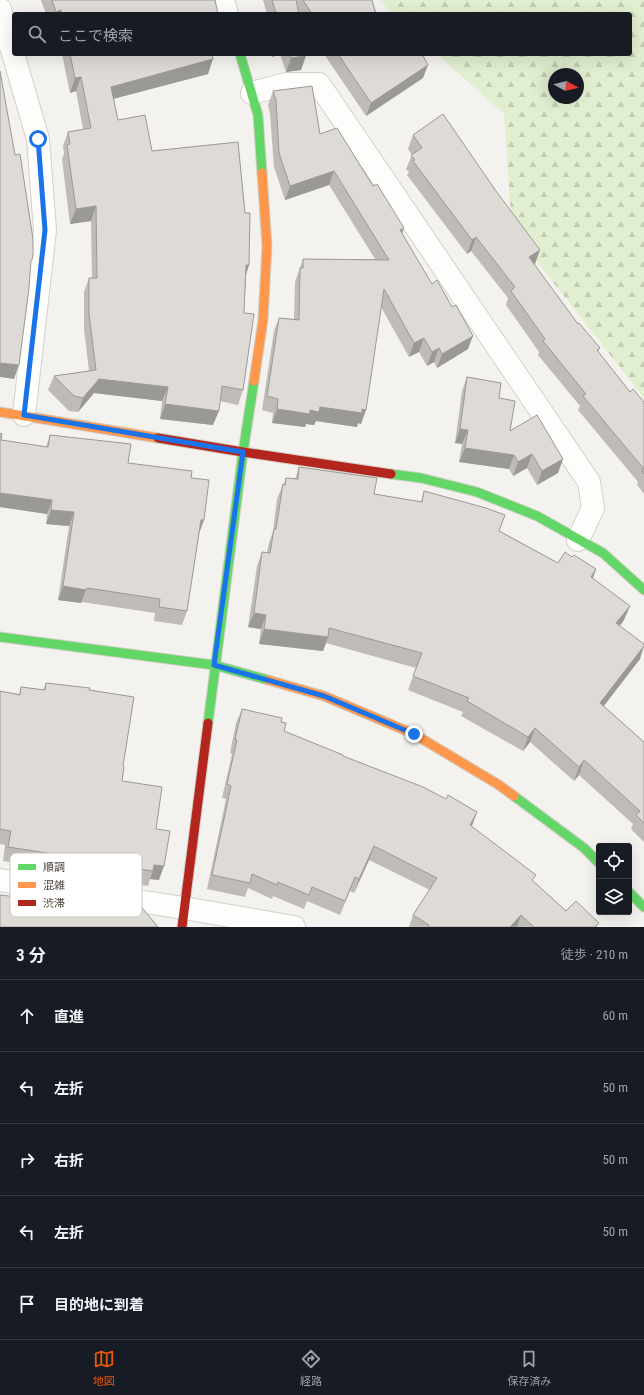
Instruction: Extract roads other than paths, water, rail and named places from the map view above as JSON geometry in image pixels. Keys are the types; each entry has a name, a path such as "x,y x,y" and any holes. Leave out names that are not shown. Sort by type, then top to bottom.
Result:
{"street":[{"path":"223,0 226,12"},
{"path":"0,9 12,50"},
{"path":"14,56 38,139 45,230 24,415"},
{"path":"183,918 214,665 243,452 263,320 267,246 258,115 241,56"},
{"path":"252,93 286,84 319,84 589,482 592,508 578,540"},
{"path":"0,412 243,452 421,478 477,492 536,516 603,553 644,590"},
{"path":"0,637 214,665 324,696 414,734 499,785 584,848 596,860"},
{"path":"0,880 10,882"},
{"path":"632,895 644,907"},
{"path":"142,909 183,918 294,927"}]}
